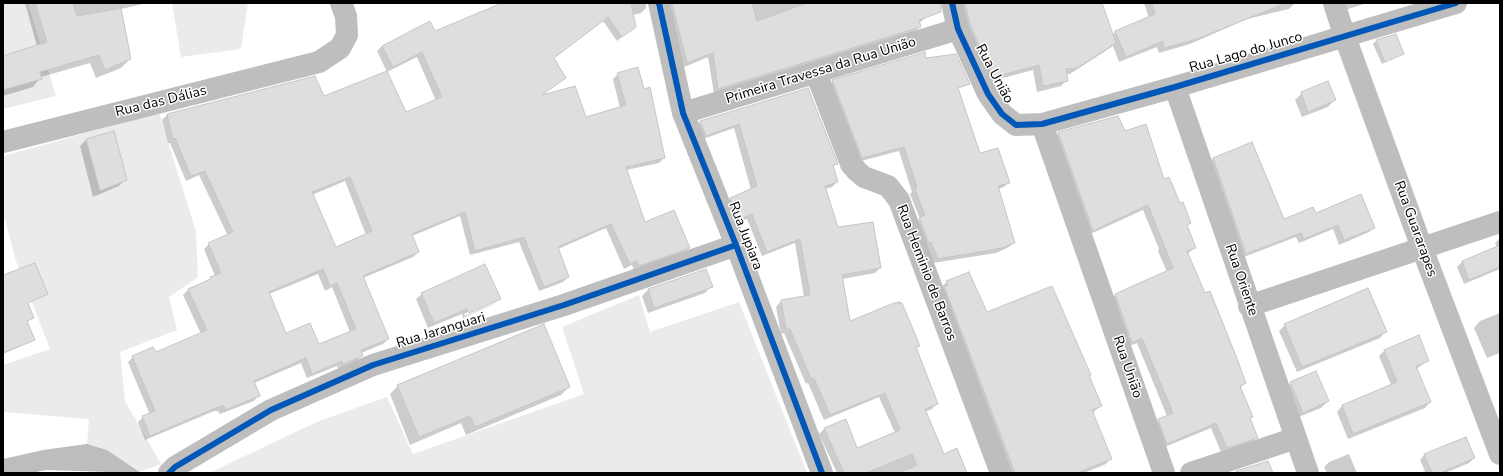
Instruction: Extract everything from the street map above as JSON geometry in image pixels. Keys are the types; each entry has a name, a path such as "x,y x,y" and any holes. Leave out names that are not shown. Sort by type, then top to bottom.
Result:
{"street":[{"name":"Rua das Dálias","path":"3,142 319,62 340,48 347,35 346,16 341,3"},
{"name":"Rua Jupiara","path":"659,3 683,113 736,245 822,473"},
{"name":"Rua União","path":"952,3 958,29 988,94 1002,114 1016,125 1042,124 1164,473"},
{"name":"Rua Guararapes","path":"1334,3 1422,248 1500,454"},
{"name":"Rua Lago do Junco","path":"1042,124 1174,87 1456,3"},
{"name":"Primeira Travessa da Rua União","path":"683,113 958,29"},
{"name":"Rua Heminio de Barros","path":"816,73 851,164 864,176 888,186 899,200 1001,473"},
{"name":"Rua Oriente","path":"1174,87 1308,473"},
{"path":"1249,306 1500,222"},
{"name":"Rua Jaranguari","path":"172,470 271,410 373,365 564,305 736,245"},
{"path":"1191,473 1296,438"}],"shaded area":[{"path":"3,3 28,3 56,96 3,109"},
{"path":"172,3 248,3 241,49 181,57"},
{"path":"159,113 196,231 198,277 169,297 177,330 120,352 125,401 161,464 139,472 107,450 87,444 89,419 3,412 3,365 50,349 16,261 3,212 3,156"},
{"path":"639,295 650,332 739,302 807,473 209,473 319,421 387,397 413,454 584,394 562,327"},
{"path":"87,444 107,450 141,473 46,470 31,473 3,473 3,459 43,450"}],"building":[{"path":"35,3 73,3 77,16 121,8 131,59 105,70 99,55 40,72 42,79 3,90 3,56 47,42"},
{"path":"502,3 631,3 636,27 622,37 608,17 554,58 566,78 542,95 575,86 586,117 626,105 617,73 638,67 644,89 650,87 665,158 626,167 645,222 674,210 690,248 639,266 637,261 630,264 611,224 558,247 569,277 544,287 524,237 475,251 465,212 412,234 419,252 363,276 389,339 361,350 363,356 343,364 342,361 312,374 306,358 254,381 260,396 225,410 224,406 220,406 150,436 142,416 155,411 132,356 153,347 156,352 207,330 188,289 221,273 208,243 233,232 205,171 191,176 175,138 173,139 167,114 315,76 324,96 387,71 406,112 442,97 422,52 393,67 382,46 430,21 435,31","holes":["350,177 372,231 336,247 312,192","323,269 330,286 337,283 356,329 319,344 310,323 286,333 269,292"]},
{"path":"672,3 752,3 757,21 807,3 940,3 941,12 919,20 921,27 718,89 713,53 687,63"},
{"path":"965,3 1102,3 1116,43 1077,68 1066,69 1068,81 1043,86 1039,65 994,77 970,25"},
{"path":"1152,3 1281,3 1281,5 1197,39 1164,48 1163,41 1126,57 1115,31 1155,14"},
{"path":"1396,34 1404,54 1385,62 1376,40"},
{"path":"925,52 926,58 956,54 970,84 958,88 980,153 998,148 1010,183 998,186 1015,243 1002,248 938,259 931,242 929,243 919,218 925,215 915,189 917,187 904,147 862,158 832,80"},
{"path":"1328,81 1336,100 1308,112 1301,92"},
{"path":"808,88 838,164 833,165 838,182 825,186 838,227 873,222 881,268 842,275 850,321 894,303 902,303 920,346 916,347 938,404 925,409 944,454 957,448 967,473 899,473 917,465 912,454 866,473 844,473 824,428 846,419 857,448 900,430 885,393 830,415 814,378 811,379 790,329 786,329 781,300 810,295 800,239 767,252 752,214 739,220 730,198 757,186 739,124 706,136 700,121"},
{"path":"1118,116 1125,131 1146,124 1164,179 1169,177 1180,203 1183,202 1191,223 1187,225 1196,248 1187,251 1205,293 1210,291 1236,356 1246,383 1240,386 1253,417 1250,418 1258,438 1227,448 1216,423 1167,444 1158,419 1173,413 1142,338 1132,343 1115,294 1173,268 1148,205 1093,231 1058,132"},
{"path":"114,131 127,180 100,191 86,139"},
{"path":"1252,142 1284,219 1313,207 1316,213 1361,194 1375,228 1344,240 1338,225 1304,239 1301,233 1246,254 1213,158"},
{"path":"1500,245 1500,267 1469,280 1462,261"},
{"path":"35,263 48,294 28,303 34,318 27,321 35,340 3,353 3,275"},
{"path":"485,264 501,299 469,313 467,309 434,323 421,293"},
{"path":"706,269 713,287 654,308 648,289"},
{"path":"969,272 987,312 1052,286 1091,375 1089,375 1102,406 1092,410 1112,459 1077,473 1015,473 944,286 948,285 946,281"},
{"path":"1368,288 1387,332 1302,367 1284,324"},
{"path":"544,324 570,387 475,427 470,416 419,437 397,385"},
{"path":"1419,335 1429,361 1416,366 1431,402 1353,434 1342,405 1397,382 1384,350"},
{"path":"1316,371 1329,401 1303,413 1290,382"},
{"path":"1466,437 1475,458 1440,473 1432,473 1424,454"},
{"path":"1268,461 1273,473 1237,473 1236,471"}],"cycle path":[{"path":"659,3 683,113 736,245 822,473"},
{"path":"952,3 958,29 988,94 1002,114 1016,125 1042,124 1175,87 1456,3"},
{"path":"169,473 175,467 271,410 373,365 564,305 736,245"}]}
